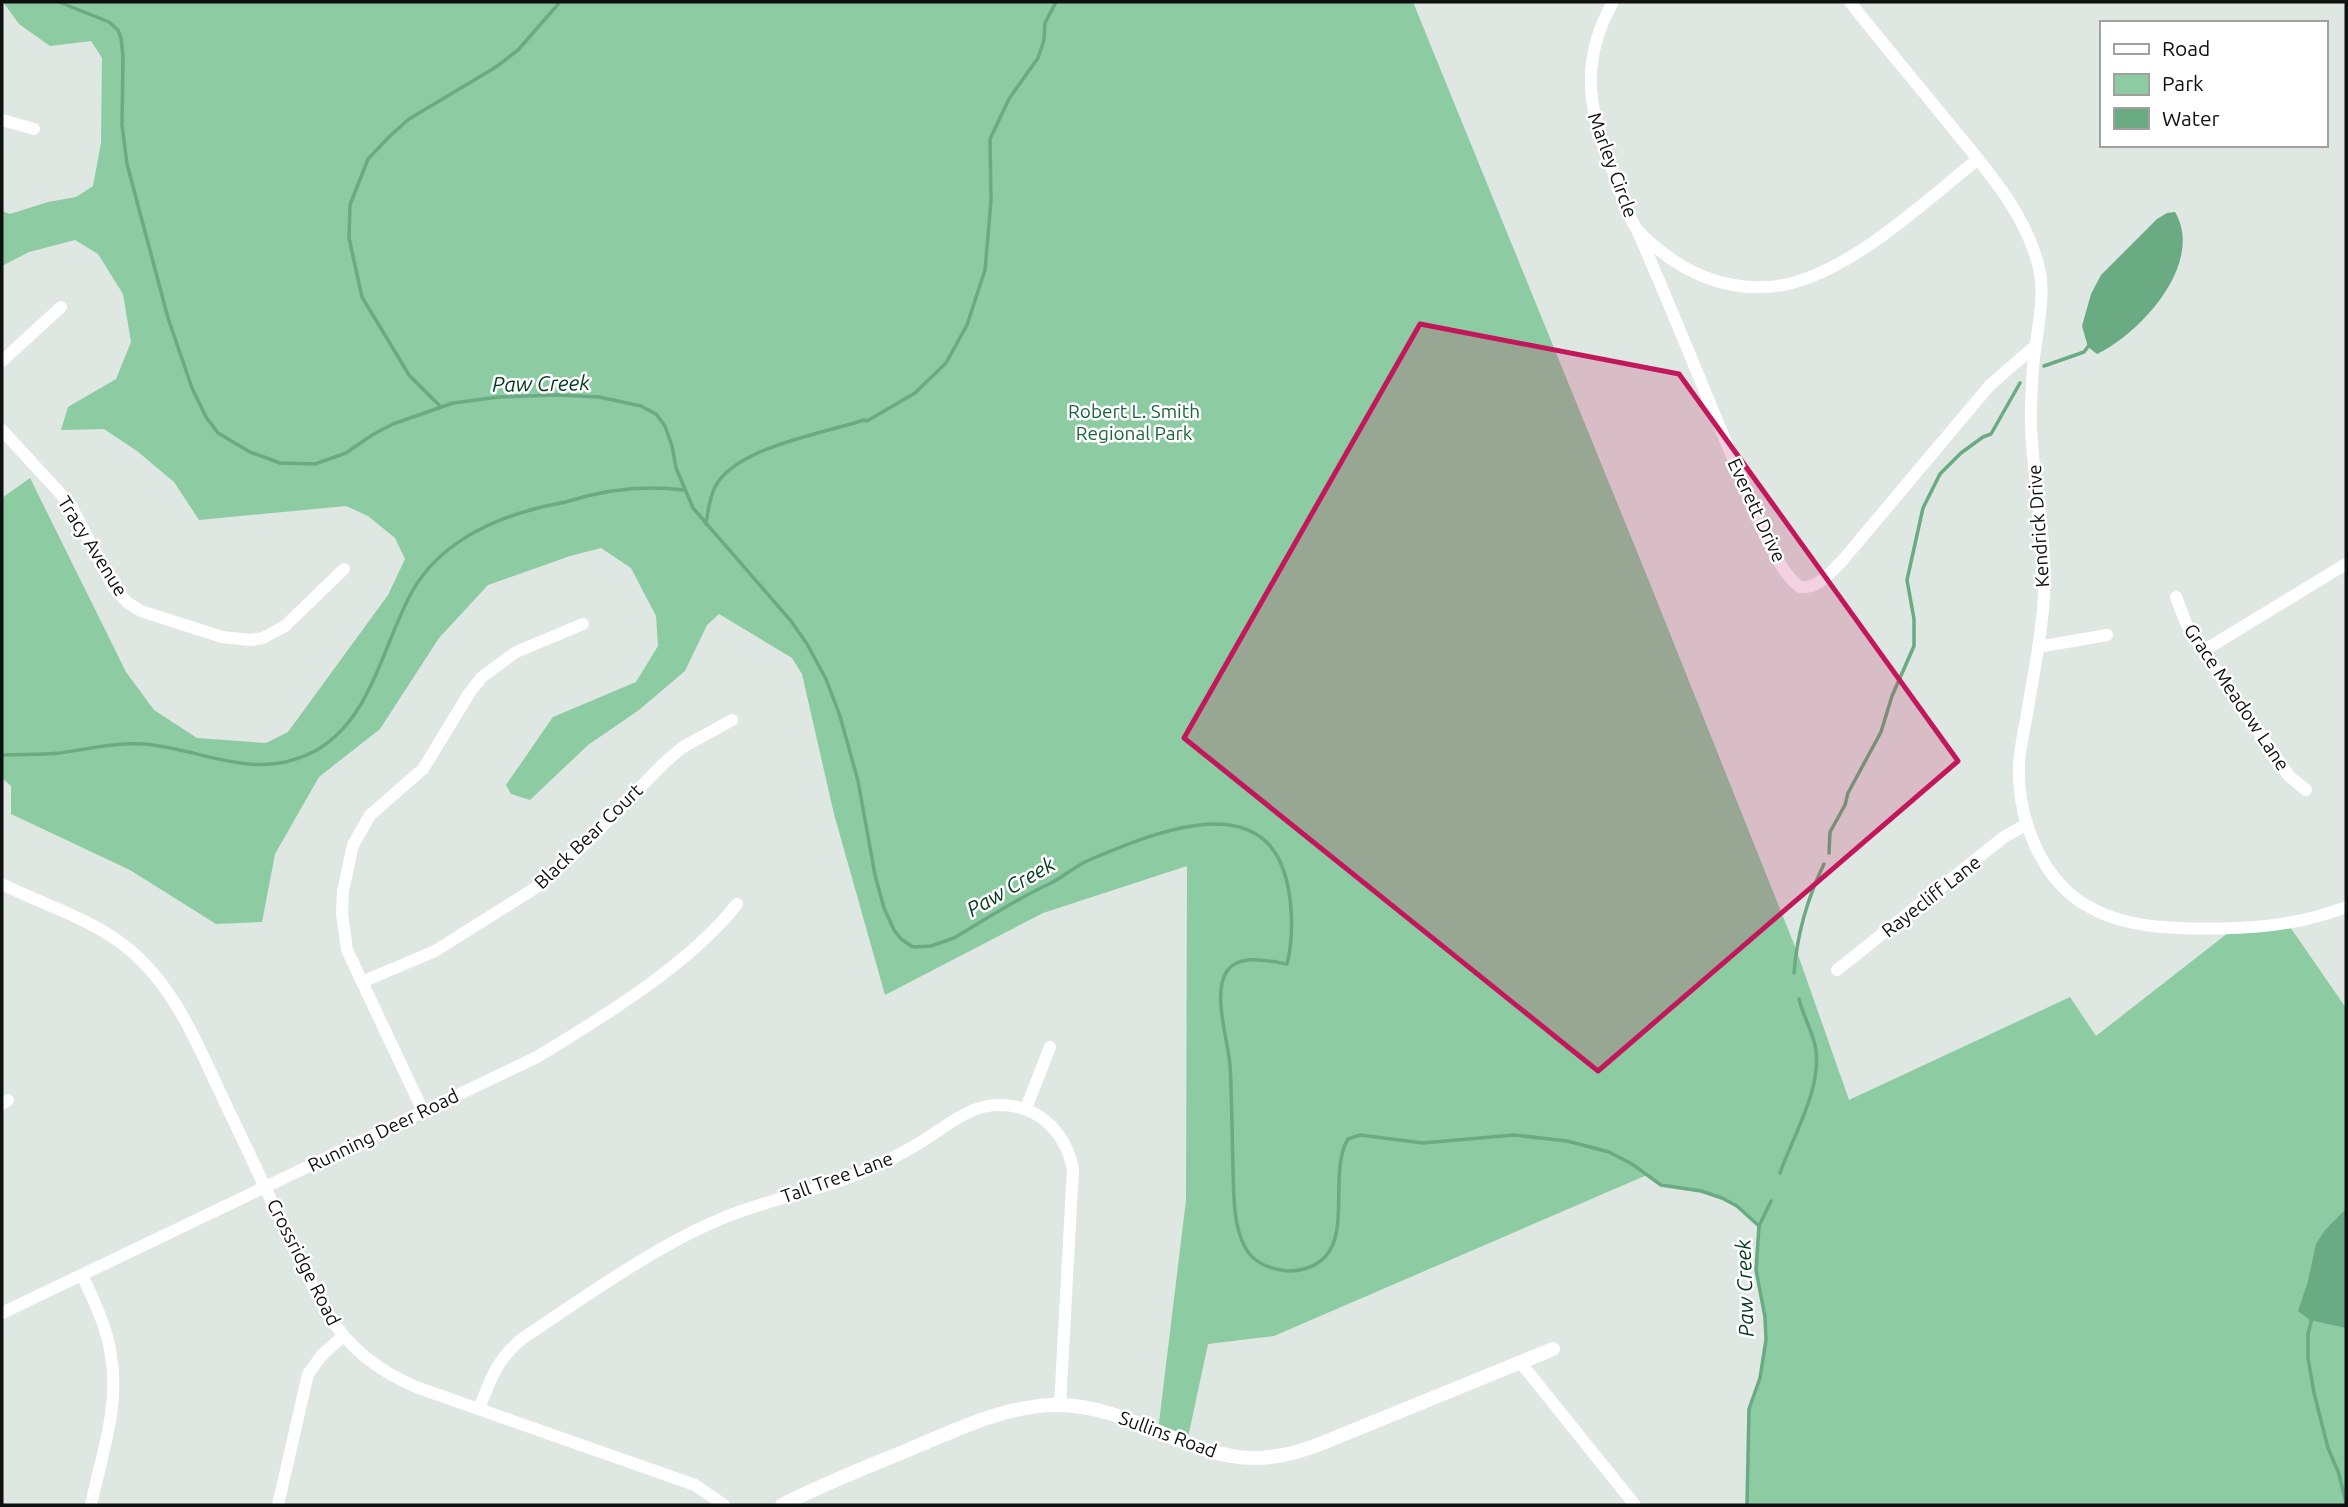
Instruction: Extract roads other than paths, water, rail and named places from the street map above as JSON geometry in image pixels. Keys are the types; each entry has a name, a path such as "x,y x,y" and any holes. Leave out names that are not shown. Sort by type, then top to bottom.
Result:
{"street":[{"name":"Marley Circle","path":"1613,2 1593,51 1589,76 1593,115 1606,155 1637,230 1681,267 1729,284 1748,287 1784,285 1823,273 1843,262 1978,159"},
{"name":"Kendrick Drive","path":"1850,2 1978,159 2008,200 2028,236 2040,272 2041,295 2031,418 2045,561 2044,594 2019,766 2027,824 2039,853 2063,887 2093,910 2129,922 2171,928 2258,928 2288,924 2346,906"},
{"path":"2,120 34,129"},
{"name":"Everett Drive","path":"1637,230 1770,544 1788,576 1800,587 1818,584 1842,561 1990,386 2035,346"},
{"path":"2,361 61,307"},
{"name":"Tracy Avenue","path":"2,430 70,504 114,588 128,603 141,611 222,637 251,640 263,638 285,626 344,569"},
{"path":"2203,651 2346,565"},
{"name":"Grace Meadow Lane","path":"2176,597 2186,623 2203,651 2289,776 2306,790"},
{"path":"423,1111 347,950 342,913 343,891 353,845 363,824 380,805 423,769 470,692 495,666 516,652 583,624"},
{"path":"2038,647 2106,635"},
{"name":"Black Bear Court","path":"362,982 435,951 540,885 588,842 664,763 683,747 732,720"},
{"name":"Rayecliff Lane","path":"1837,970 2004,837 2027,824"},
{"name":"Crossridge Road","path":"2,884 99,929 127,947 151,969 177,1005 319,1298 343,1336 364,1357 394,1377 695,1485 724,1505"},
{"name":"Running Deer Road","path":"2,1313 537,1057 598,1019 713,933 737,904"},
{"path":"1050,1047 1027,1108 1042,1117 1060,1136 1067,1148 1073,1169 1060,1405"},
{"name":"Tall Tree Lane","path":"479,1409 493,1372 506,1351 675,1242 726,1217 865,1171 973,1110 997,1105 1027,1108"},
{"path":"82,1275 102,1320 113,1367 112,1404 91,1505"},
{"path":"278,1505 308,1374 321,1355 343,1336"},
{"name":"Sullins Road","path":"782,1505 830,1482 981,1420 1010,1412 1060,1405 1097,1409 1210,1451 1231,1456 1265,1458 1299,1452 1553,1349"},
{"path":"1520,1362 1635,1505"}],"water":[{"path":"2175,212 2182,232 2182,253 2175,274 2149,313 2132,330 2097,354 2088,347 2082,326 2091,294 2101,275 2157,219"},
{"path":"2346,1209 2346,1328 2310,1320 2298,1311 2316,1244 2325,1230"}],"waterway":[{"name":"Paw Creek","path":"59,2 109,22 118,30 121,38 122,125 127,164 168,318 192,388 206,417 218,433 250,452 280,463 315,464 346,453 393,424 453,403 499,397 599,397 641,406 656,414 665,426 676,468 693,508 791,621 826,679 840,716 858,781 875,875 884,908 901,939 913,947 931,946 954,938 1087,861 1165,832 1222,824 1248,830 1268,844 1283,869 1291,903 1287,964 1263,960 1239,962 1227,971 1221,991 1222,1017 1230,1065 1235,1209 1240,1236 1247,1251 1259,1262 1269,1267 1293,1271 1310,1267 1325,1257 1336,1232 1343,1152 1348,1139 1360,1135 1423,1143 1514,1135 1567,1141 1609,1152 1632,1164 1661,1185 1701,1191 1722,1198 1737,1206 1759,1226"},
{"path":"441,407 409,375 362,297 349,238 350,205 368,159 391,135 409,119 496,67 518,50 560,2"},
{"path":"706,524 715,487 726,473 741,462 782,444 867,421 915,393 946,363 967,325 985,270 991,201 990,139 1009,99 1038,58 1044,40 1045,23 1056,2"},
{"path":"2044,366 2084,352 2090,344"},
{"path":"1829,853 1830,832 1881,732 1892,696 1914,646 1914,619 1907,580 1923,508 1940,474 1961,453 1991,434 2020,383"},
{"path":"2,755 53,754 112,745 144,744 250,764 293,760 315,751 335,737 351,720 364,700 413,590 424,574 451,547 484,527 542,507 626,489 684,490"},
{"path":"1794,973 1804,917 1824,864"},
{"path":"1780,1173 1806,1110 1817,1060 1815,1045 1799,999"},
{"name":"Paw Creek","path":"1747,1505 1749,1409 1760,1378 1766,1340 1765,1317 1756,1270 1759,1226 1771,1201"},
{"path":"2312,1318 2308,1334 2308,1358 2314,1393 2346,1503"}],"park label":[{"name":"Robert L. Smith Regional Park","path":"1134,422"}]}
